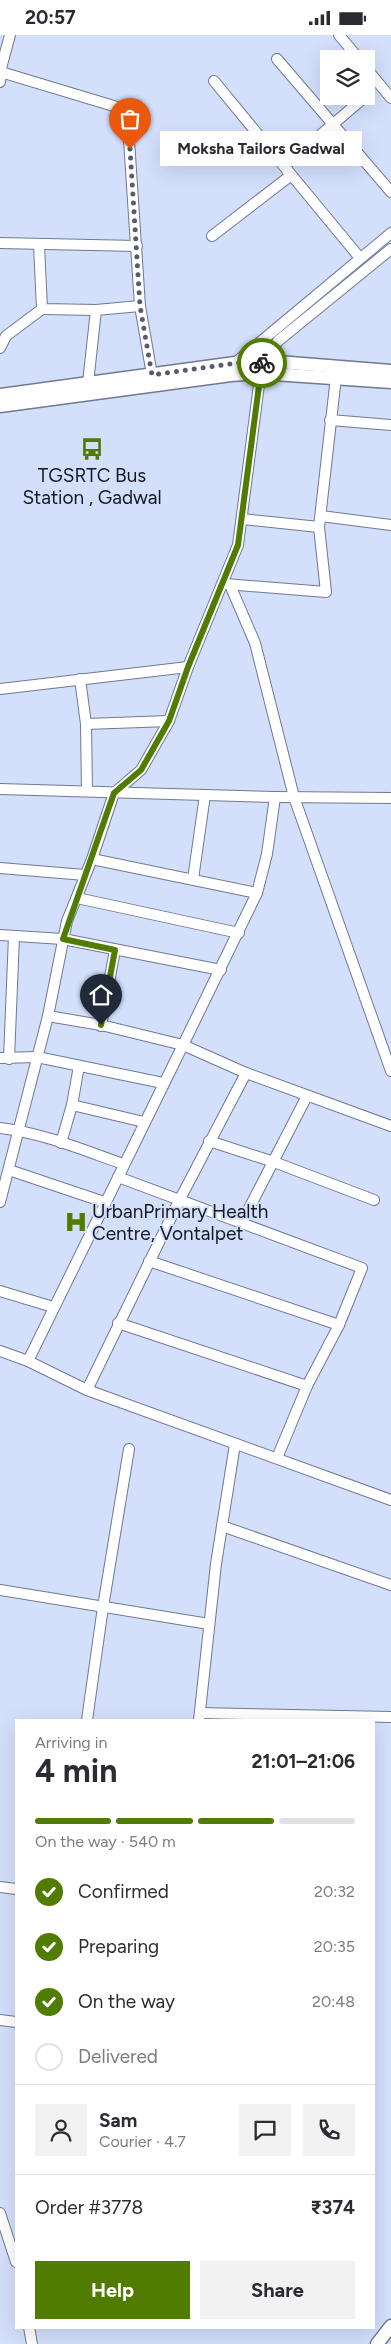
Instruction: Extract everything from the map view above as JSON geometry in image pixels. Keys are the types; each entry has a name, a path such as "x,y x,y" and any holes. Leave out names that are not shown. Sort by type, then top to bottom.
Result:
{"main road":[{"path":"261,368 391,382"},
{"path":"0,406 233,369"},
{"path":"0,395 152,375 233,369 391,371"},
{"path":"377,2344 391,2326"}],"street":[{"path":"10,35 0,75 127,110 140,306 152,375"},
{"path":"340,35 352,50"},
{"path":"277,59 391,192"},
{"path":"375,79 391,98"},
{"path":"214,81 360,258"},
{"path":"375,89 380,85"},
{"path":"284,166 355,105"},
{"path":"212,236 290,176 284,166"},
{"path":"233,369 391,233"},
{"path":"0,243 136,246"},
{"path":"39,245 42,309"},
{"path":"0,1202 48,1016 63,939 114,793 141,770 169,721 188,667 226,584 238,545 261,368 278,341 391,249"},
{"path":"0,348 6,336 42,309 96,310 140,306"},
{"path":"88,383 96,310"},
{"path":"226,584 326,592 319,527 336,377"},
{"path":"330,420 391,425"},
{"path":"320,516 391,525"},
{"path":"242,519 319,527"},
{"path":"226,584 255,643 294,797 391,1071"},
{"path":"0,689 188,667"},
{"path":"80,679 86,724 87,791"},
{"path":"86,724 169,721"},
{"path":"0,789 275,797 391,798"},
{"path":"193,879 205,795"},
{"path":"28,1361 104,1202 221,970 257,893 267,854 275,797"},
{"path":"92,859 257,893"},
{"path":"0,868 85,875"},
{"path":"77,898 239,933"},
{"path":"0,935 63,939 221,970"},
{"path":"14,935 5,1059 37,1057 163,1083"},
{"path":"101,1026 115,950"},
{"path":"48,1016 183,1045 246,1073 391,1126"},
{"path":"61,1143 72,1105 79,1066"},
{"path":"87,1390 118,1323 209,1141 246,1073"},
{"path":"241,1224 307,1096"},
{"path":"72,1105 144,1122"},
{"path":"0,1128 18,1130 124,1164"},
{"path":"209,1141 274,1162 374,1200"},
{"path":"9,1171 104,1202"},
{"path":"118,1177 362,1268 339,1325 307,1386 277,1458"},
{"path":"149,1261 339,1325"},
{"path":"0,1291 53,1307"},
{"path":"118,1323 307,1386"},
{"path":"0,1351 28,1361 87,1390 391,1500"},
{"path":"235,1445 222,1526 199,1716 391,1717"},
{"path":"87,1719 129,1449"},
{"path":"222,1526 391,1585"},
{"path":"0,1590 209,1624"},
{"path":"0,1887 15,1889"},
{"path":"0,2020 15,2022"},
{"path":"0,2213 15,2259"},
{"path":"29,2329 32,2344"}],"way so far":[{"path":"130,149 140,306 152,375 236,363 262,363"}],"place":[{"name":"Moksha Tailors Gadwal","path":"130,149"},
{"name":"TGSRTC Bus Station , Gadwal","path":"92,449"},
{"name":"UrbanPrimary Health Centre, Vontalpet","path":"76,1222"}],"route":[{"path":"101,1025 115,950 63,939 114,793 141,770 169,721 188,667 238,545 259,373 262,363"}]}
